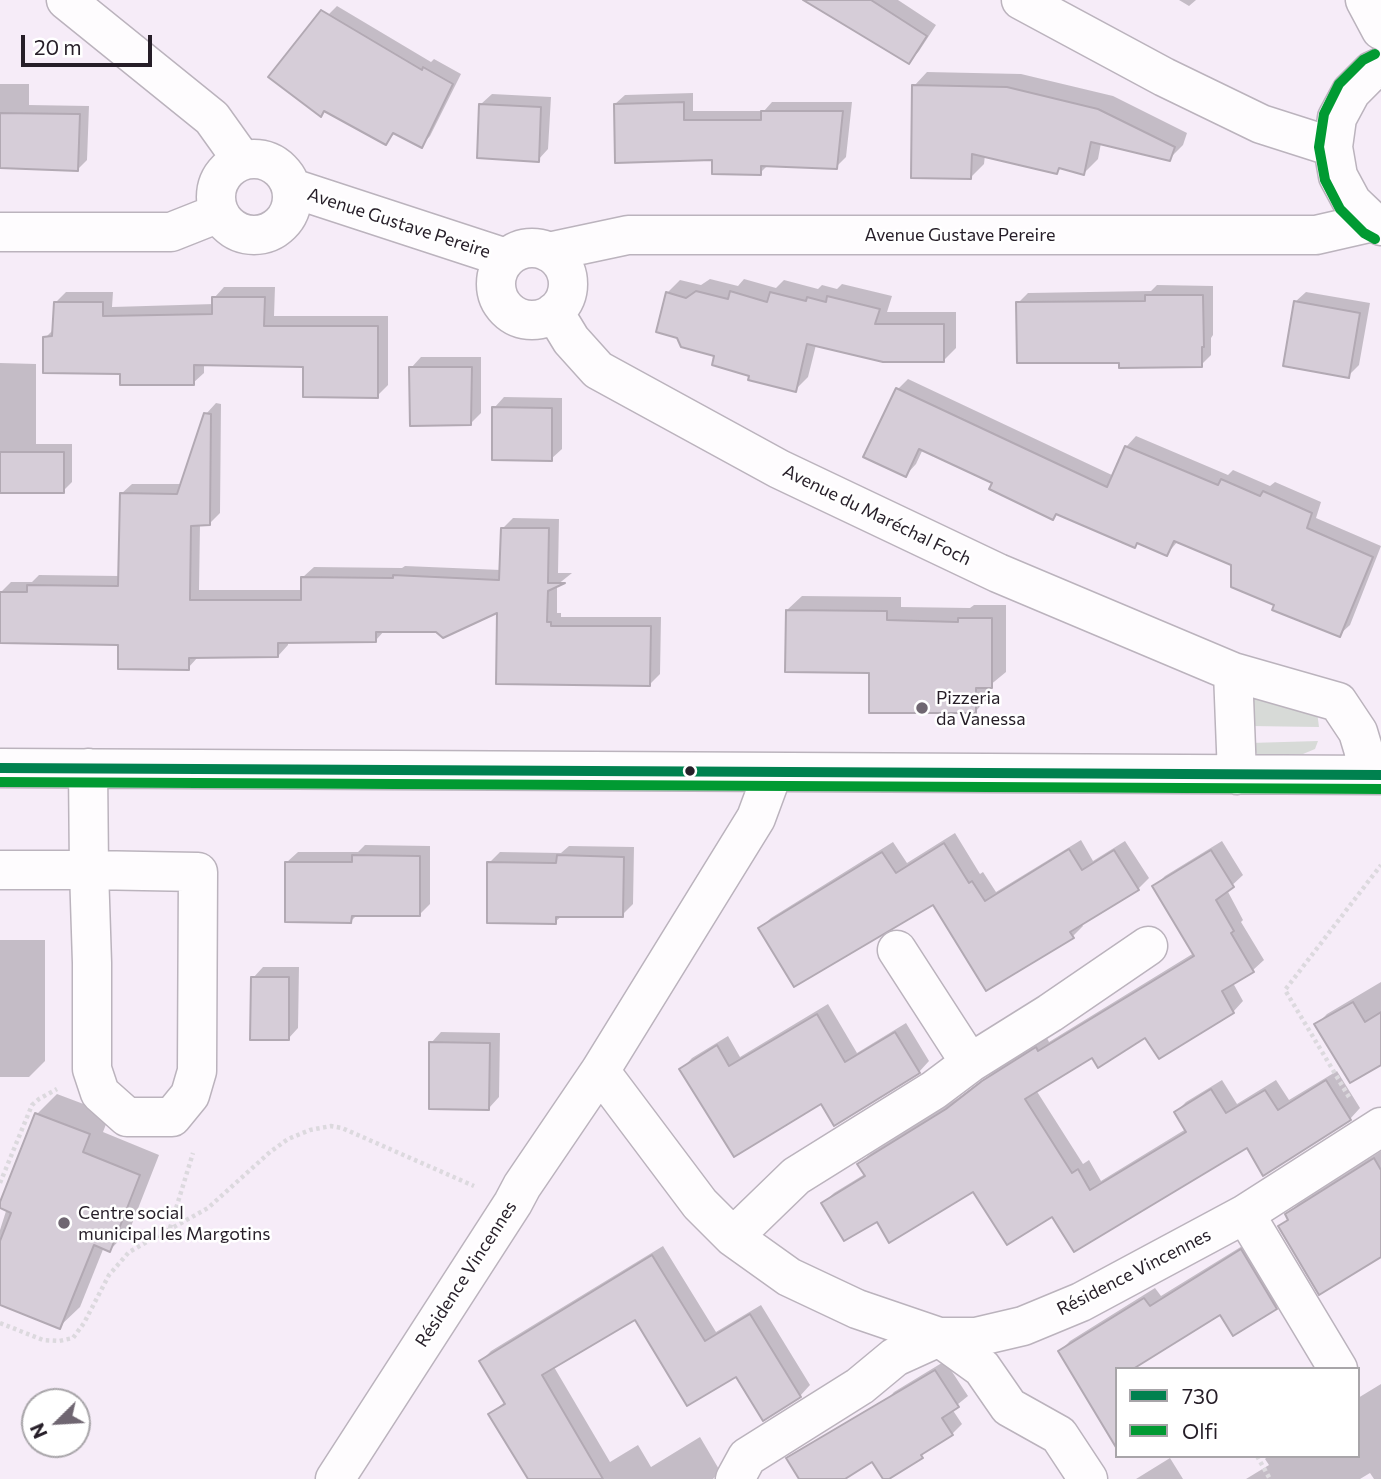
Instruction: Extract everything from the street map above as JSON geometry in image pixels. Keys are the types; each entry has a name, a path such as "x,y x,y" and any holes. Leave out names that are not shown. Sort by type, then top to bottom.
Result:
{"street":[{"path":"66,0 212,118 242,160"},
{"path":"1021,0 1164,77 1261,124 1334,147"},
{"path":"1364,0 1381,30"},
{"path":"1377,224 1352,202 1338,176 1334,147 1338,118 1351,92 1371,71 1381,67"},
{"path":"242,160 268,160 279,167 287,177 290,201 281,224 271,232 247,235 235,231 219,213 217,187 230,166 242,160"},
{"path":"290,201 501,271"},
{"path":"0,232 171,232 219,213"},
{"name":"Avenue Gustave Pereire","path":"548,252 628,235 1316,235 1377,224"},
{"path":"538,248 548,252 558,259 565,269 567,293 562,303 554,312 533,320 511,313 503,305 501,271 515,252 538,248"},
{"name":"Avenue du Maréchal Foch","path":"554,312 571,340 598,370 779,468 998,573 1233,671 1338,702 1358,732 1376,775"},
{"path":"1233,671 1237,775"},
{"path":"0,768 1376,775"},
{"path":"0,870 89,870 198,872 197,1071 190,1095 172,1117 127,1117 100,1093 92,1069 89,870 88,768"},
{"name":"Résidence Vincennes","path":"335,1479 522,1186 600,1071 756,818 773,772"},
{"path":"733,1237 796,1177 934,1090 970,1063 1050,1013 1148,946"},
{"path":"897,950 970,1063"},
{"name":"Résidence Vincennes","path":"600,1071 700,1204 733,1237 789,1277 857,1309 940,1337 982,1368 1009,1407 1059,1435 1088,1479"},
{"name":"Résidence Vincennes","path":"735,1479 747,1457 860,1386 895,1357 940,1337 976,1337 1023,1326 1070,1307 1245,1214 1376,1131"},
{"path":"1245,1214 1337,1367"}],"path":[{"path":"1376,1131 1285,990 1381,865"},
{"path":"0,1183 32,1105 92,1069"},
{"path":"170,1229 195,1145 172,1117"},
{"path":"0,1323 44,1340 73,1338 118,1263 129,1252 208,1208 270,1152 299,1133 331,1126 342,1128 513,1203"},
{"path":"1258,1458 1270,1479"}],"shaded area":[{"path":"1253,696 1317,712 1319,727 1250,726"},
{"path":"1318,741 1315,749 1303,754 1257,754 1250,743"}],"building":[{"path":"803,0 871,0 927,36 909,64"},
{"path":"321,10 422,70 423,67 453,84 422,148 393,133 386,145 324,111 321,117 268,77"},
{"path":"912,85 1007,87 1098,109 1175,147 1170,161 1091,142 1084,175 1059,168 1057,174 972,154 971,179 911,178"},
{"path":"684,102 684,120 761,120 761,111 843,111 837,169 761,166 761,175 712,174 712,160 615,163 614,104"},
{"path":"479,104 541,107 539,162 477,158"},
{"path":"0,113 80,114 78,171 0,168"},
{"path":"696,291 728,299 730,291 767,302 770,292 806,301 807,297 826,302 827,296 880,309 875,324 944,324 944,362 883,362 807,344 796,392 748,380 749,376 712,365 714,356 681,347 677,338 656,332 666,292 686,298"},
{"path":"1145,295 1203,295 1202,367 1119,368 1119,363 1017,363 1016,302 1145,301"},
{"path":"212,297 265,297 264,326 378,326 378,398 303,397 303,367 194,365 194,385 120,385 120,374 43,373 43,337 52,336 54,302 103,302 103,316 212,314"},
{"path":"1294,301 1360,313 1349,378 1283,366"},
{"path":"409,367 472,367 471,425 410,426"},
{"path":"896,388 1107,487 1125,446 1218,485 1221,479 1260,496 1263,491 1312,513 1307,528 1373,557 1340,637 1272,610 1274,605 1231,587 1231,565 1174,541 1167,556 1137,543 1135,548 1056,514 1053,520 989,489 992,483 919,449 906,477 863,457"},
{"path":"492,407 552,408 552,461 492,460"},
{"path":"204,413 211,414 210,525 191,526 190,600 301,600 301,577 393,578 393,575 499,580 501,528 549,528 548,583 565,583 548,591 547,622 551,622 551,626 651,626 650,686 496,684 497,613 443,638 436,632 376,632 376,642 278,643 278,657 189,658 189,670 118,669 118,645 0,643 0,592 27,592 27,585 118,586 120,493 177,494"},
{"path":"0,452 64,452 64,493 0,493"},
{"path":"786,610 887,611 887,620 958,622 958,618 992,618 992,688 976,688 976,713 869,713 869,673 785,672"},
{"path":"944,843 969,883 972,881 985,901 1069,849 1082,870 1114,850 1139,890 1070,932 1074,938 986,991 933,905 794,987 758,928 882,852 896,873"},
{"path":"1211,850 1234,887 1216,900 1234,931 1231,933 1254,972 1222,991 1234,1013 1159,1059 1145,1038 1098,1068 1092,1058 1025,1099 1072,1173 1078,1169 1090,1190 1186,1132 1174,1112 1211,1089 1226,1113 1265,1090 1278,1110 1326,1080 1351,1120 1263,1176 1247,1148 1074,1252 1052,1217 1007,1245 973,1192 889,1243 877,1222 844,1241 821,1203 865,1176 857,1164 946,1109 982,1081 1036,1047 1038,1051 1194,956 1152,886"},
{"path":"352,855 420,856 420,916 352,916 351,923 285,922 285,862 352,862"},
{"path":"557,855 624,857 623,917 556,917 556,924 487,923 487,862 556,863"},
{"path":"251,977 289,977 289,1040 250,1040"},
{"path":"1353,1002 1365,1022 1381,1012 1381,1065 1350,1083 1314,1024"},
{"path":"817,1014 845,1062 895,1032 920,1073 834,1126 821,1104 734,1157 679,1069 717,1045 729,1066"},
{"path":"429,1042 490,1043 489,1110 429,1109"},
{"name":"Centre social municipal les Margotins","path":"35,1113 90,1134 83,1152 140,1175 110,1252 94,1245 60,1329 0,1305 0,1241 11,1213 0,1208 0,1202"},
{"path":"1374,1158 1381,1170 1381,1257 1319,1295 1278,1226 1288,1220 1285,1214"},
{"path":"1241,1249 1277,1309 1233,1336 1220,1315 1136,1367 1115,1367 1115,1446 1058,1351 1144,1298 1150,1306"},
{"path":"652,1255 705,1341 750,1314 801,1397 763,1421 736,1377 687,1406 635,1320 542,1375 603,1479 528,1479 488,1414 505,1404 479,1361"},
{"path":"935,1370 959,1407 942,1418 953,1435 889,1479 883,1479 872,1462 845,1479 799,1479 786,1458"}],"transit line":[{"name":"Olfi","path":"1375,54 1363,60 1339,84 1324,114 1319,147 1325,180 1340,209 1364,233 1375,239"},
{"name":"730","path":"0,768 1381,775"},
{"name":"Olfi","path":"0,782 1381,789"}],"place":[{"name":"Pizzeria da Vanessa","path":"922,708"},
{"name":"Centre social municipal les Margotins","path":"64,1223"}]}
